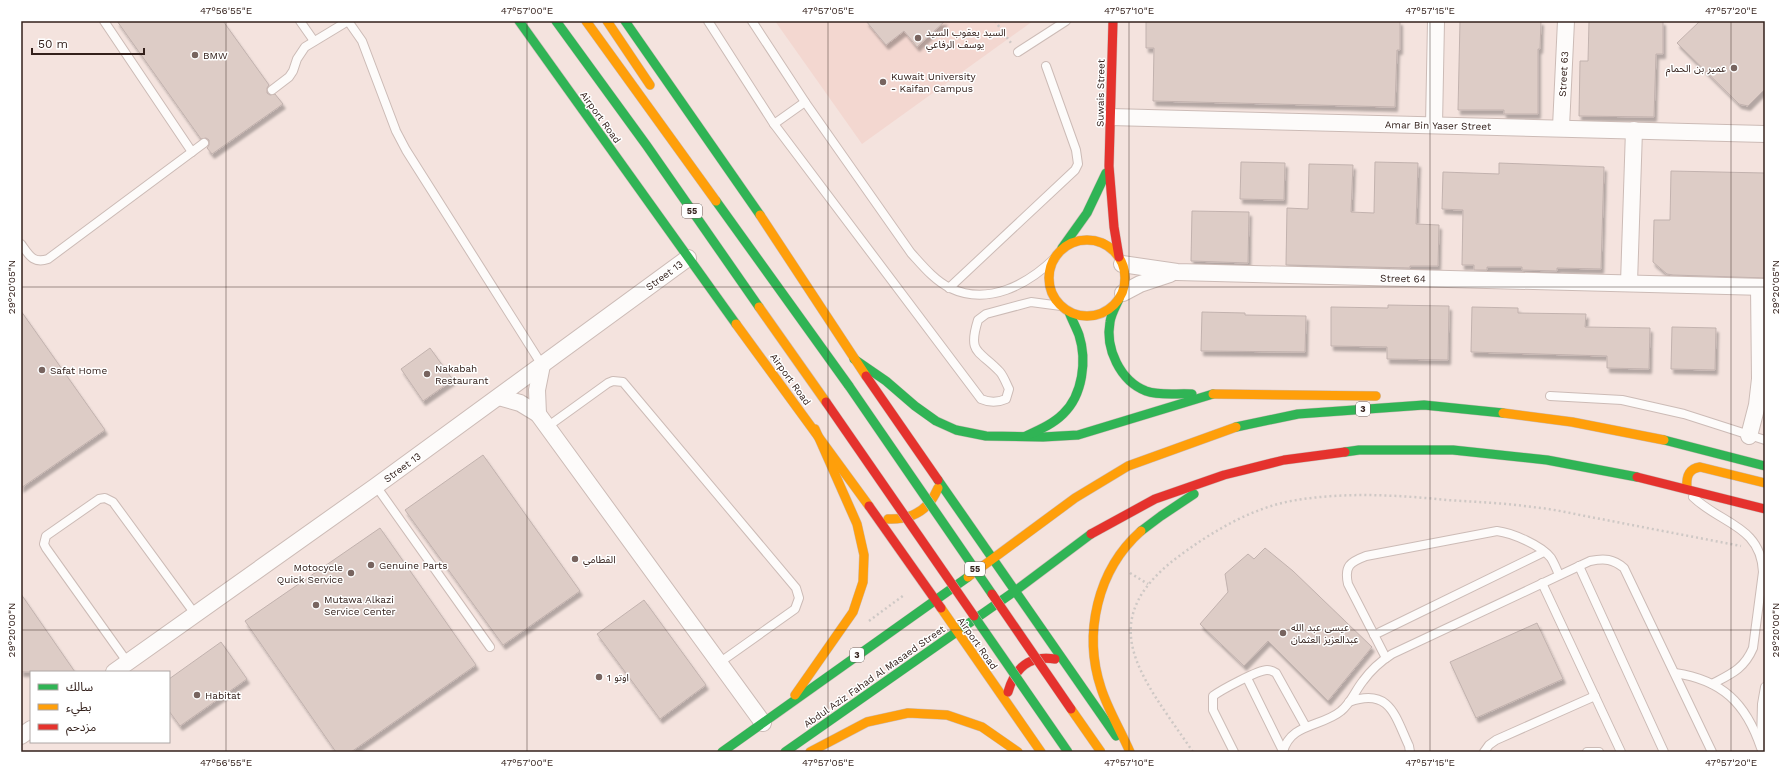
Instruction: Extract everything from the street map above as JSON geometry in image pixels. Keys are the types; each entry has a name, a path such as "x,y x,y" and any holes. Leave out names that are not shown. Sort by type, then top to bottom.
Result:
{"main road":[{"name":"Airport Road","path":"519,21 688,258 815,429 1041,752"},
{"name":"Airport Road","path":"556,21 647,146 1068,752"},
{"name":"55","path":"586,21 849,386 1102,752"},
{"path":"607,21 654,92"},
{"path":"625,21 763,220 854,359 1066,662 1126,752"},
{"name":"Suwais Street","path":"1113,21 1109,166 1114,227 1121,260"},
{"path":"673,125 676,146"},
{"path":"620,126 647,146"},
{"name":"Suwais Street","path":"1056,256 1080,227 1097,198 1109,166"},
{"path":"1121,296 1109,309 1096,315 1082,316 1069,312 1061,306 1050,288 1050,268 1056,256 1069,245 1076,242 1090,240 1104,244 1115,252 1121,260 1126,278 1121,296 1110,322 1110,341 1118,366 1134,385 1147,392 1160,394 1362,395 1389,397 1424,405"},
{"path":"1024,437 1058,419 1068,410 1075,399 1079,386 1082,360 1079,335 1069,312"},
{"path":"854,359 872,370 915,406 944,425 956,430 986,436 1062,437 1078,435 1214,394"},
{"name":"3","path":"722,752 993,559 1075,498 1112,475 1149,457 1215,432 1257,421 1298,414 1424,405 1508,413 1572,422 1673,442 1765,466"},
{"path":"787,707 853,612 863,582 864,555 857,524 815,429"},
{"path":"1130,752 1101,689 1094,657 1093,629 1100,596 1114,563 1131,540 1161,515 1224,475 1284,460 1360,450 1453,450 1547,460 1687,488 1765,509"},
{"path":"1687,488 1686,478 1688,473 1695,467 1765,483"},
{"name":"Abdul Aziz Fahad Al Masaed Street","path":"785,752 1015,591 1091,534 1155,499 1224,475"},
{"path":"875,514 888,519 903,520 916,515 928,507 936,495 939,482"},
{"path":"1010,708 1008,695 1010,682 1017,670 1027,662 1040,658 1053,658 1066,662"},
{"path":"810,752 867,722 908,713 947,715 982,727 1018,752"}],"street":[{"path":"1434,125 1436,21"},
{"name":"Street 63","path":"1561,127 1566,21"},
{"name":"Amar Bin Yaser Street","path":"1110,116 1561,127 1765,134"},
{"path":"1629,284 1634,130"},
{"name":"Street 13","path":"115,671 376,486 688,258"},
{"name":"Street 64","path":"1121,260 1177,272 1762,287"},
{"name":"Street 64","path":"1121,296 1158,277 1177,272"},
{"path":"1749,436 1758,405 1762,287"},
{"path":"542,365 538,390 542,421"},
{"path":"499,397 520,403 542,421 763,723"},
{"path":"21,736 30,731"}],"lane":[{"path":"104,21 192,152"},
{"path":"300,21 314,41"},
{"path":"272,90 289,77 305,47 348,21 362,41 396,131 406,150 542,365"},
{"path":"708,21 774,124 981,399 989,402 998,402 1006,399 1009,389 1000,373 978,353 973,341 978,320 986,314 1031,302 1061,306"},
{"path":"752,21 806,102 911,253 930,274 949,288 971,295 994,294 1021,284 1039,273 1056,256"},
{"path":"1018,52 1066,21"},
{"path":"949,288 1075,170 1078,164 1076,150 1046,66"},
{"path":"774,124 806,102"},
{"path":"21,244 32,259 38,261 48,259 204,143"},
{"path":"542,421 608,383 613,381 623,382 796,588 799,598 795,609 720,663"},
{"path":"1550,396 1622,400 1684,414 1765,440"},
{"path":"376,486 490,647"},
{"path":"1687,488 1693,497 1709,510 1741,529 1755,544 1763,560 1763,572 1753,648 1741,667 1712,684"},
{"path":"128,662 46,548 44,540 52,532 99,499 110,499 114,502 195,614"},
{"path":"1386,658 1348,584 1346,574 1350,564 1356,560 1366,556 1497,531 1504,532 1538,546 1550,558 1559,576"},
{"path":"1374,635 1544,552"},
{"path":"1283,751 1287,741 1298,730 1340,712 1349,702 1363,681 1386,658 1590,561 1606,559 1618,563 1624,568 1712,752"},
{"path":"1579,566 1664,752"},
{"path":"1542,583 1621,752"},
{"path":"1234,752 1213,710 1212,699 1219,691 1267,670 1276,673 1306,727"},
{"path":"1675,673 1694,677 1712,684 1729,695 1744,710 1754,728 1761,750"},
{"path":"1247,678 1283,751"},
{"path":"1761,750 1762,704 1765,687"},
{"path":"1484,752 1496,740 1595,696"},
{"path":"1349,702 1366,698 1377,698 1389,706 1409,746 1410,752"},
{"path":"1587,752 1599,752"}],"path":[{"path":"995,21 1018,52"},
{"path":"867,623 904,595"}],"shaded area":[{"name":"Kuwait University - Kaifan Campus","path":"775,21 1033,21 862,144"}],"building":[{"name":"BMW","path":"117,21 223,21 269,85 267,88 267,93 270,95 275,94 283,104 212,154 207,148 209,145 209,140 206,138 201,139"},
{"name":"السيد يعقوب السيد يوسف الرفاعي","path":"866,21 945,21 917,47 904,31 886,45"},
{"path":"1146,21 1400,21 1400,50 1397,50 1395,107 1153,101 1154,48 1146,48"},
{"path":"1460,21 1541,21 1540,49 1538,49 1538,114 1504,114 1504,110 1458,110"},
{"path":"1589,21 1663,21 1663,54 1656,54 1654,117 1579,116 1580,61 1588,61"},
{"name":"عمير بن الحمام","path":"1700,21 1765,21 1765,89 1748,106 1739,104 1677,43"},
{"path":"1241,162 1285,163 1284,200 1240,199"},
{"path":"1375,162 1418,163 1416,224 1439,225 1438,266 1410,266 1410,268 1286,265 1287,208 1308,209 1309,164 1353,165 1351,212 1374,213"},
{"path":"1499,163 1604,167 1601,269 1557,268 1557,271 1522,270 1522,267 1487,267 1487,270 1474,270 1474,265 1462,265 1463,210 1442,209 1443,172 1499,174"},
{"path":"1671,171 1765,173 1765,278 1673,275 1667,274 1653,262 1654,220 1670,220"},
{"path":"1192,211 1249,212 1248,263 1191,261"},
{"path":"1388,305 1449,306 1448,360 1387,359 1387,347 1331,346 1331,307 1388,308"},
{"path":"1472,307 1518,308 1518,313 1586,314 1585,327 1650,328 1649,369 1607,368 1607,356 1471,352"},
{"name":"Safat Home","path":"21,311 105,430 21,488"},
{"path":"1202,312 1245,313 1245,315 1306,316 1305,352 1201,351"},
{"path":"1672,327 1716,328 1715,370 1671,369"},
{"name":"Nakabah Restaurant","path":"430,348 453,380 423,401 401,369"},
{"path":"483,455 580,591 503,645 405,510"},
{"path":"380,528 476,665 351,752 336,752 245,621"},
{"name":"عيسى عبد الله عبدالعزيز العثمان","path":"1265,548 1293,571 1372,647 1328,701 1268,641 1244,666 1200,624 1228,592 1225,574 1248,554 1254,559"},
{"path":"21,594 74,671 21,672"},
{"path":"644,600 706,685 660,719 597,634"},
{"path":"1537,623 1563,679 1476,718 1450,662"},
{"name":"Habitat","path":"221,642 247,679 180,726 170,712 170,678"}],"traffic: fast":[{"path":"519,21 736,324"},
{"path":"556,21 647,146 759,307"},
{"path":"625,21 760,215"},
{"path":"1062,248 1087,213 1106,173"},
{"path":"716,201 849,386"},
{"path":"1119,299 1111,316 1109,332 1112,353 1122,372 1137,386 1151,393 1192,394"},
{"path":"1026,436 1059,418 1070,406 1079,387 1082,377 1083,355 1079,335 1069,312"},
{"path":"854,359 886,381 915,406 936,421 956,430 986,436 1043,437 1078,435 1213,394"},
{"path":"849,386 992,594"},
{"path":"1236,427 1298,414 1424,405 1503,413"},
{"path":"1664,440 1765,466"},
{"path":"1345,452 1359,450 1453,450 1547,460 1637,477"},
{"path":"938,480 1116,736"},
{"path":"1141,531 1194,494"},
{"path":"785,752 1015,591 1091,534"},
{"path":"722,752 968,577"},
{"path":"974,616 1068,752"}],"traffic: slow":[{"path":"586,21 716,201"},
{"path":"607,21 650,85"},
{"path":"760,215 866,376"},
{"path":"1087,240 1101,243 1114,251 1122,264 1125,278 1122,292 1114,305 1101,313 1087,316 1073,313 1060,305 1052,292 1049,278 1052,264 1060,251 1073,243 1087,240"},
{"path":"759,307 826,402"},
{"path":"736,324 869,506"},
{"path":"1213,394 1376,396"},
{"path":"1503,413 1572,422 1664,440"},
{"path":"968,577 1075,498 1128,466 1236,427"},
{"path":"795,695 853,612 863,582 864,555 857,524 815,429"},
{"path":"1687,488 1687,480 1690,472 1700,467 1765,483"},
{"path":"888,519 905,518 919,512 930,502 938,488"},
{"path":"1130,752 1101,688 1093,646 1094,625 1104,584 1114,564 1126,547 1141,531"},
{"path":"941,608 1041,752"},
{"path":"1071,709 1101,752"},
{"path":"810,752 867,722 908,713 947,715 982,727 1018,752"}],"traffic: jam":[{"path":"1113,21 1109,166 1114,227 1119,257"},
{"path":"866,376 938,480"},
{"path":"826,402 974,616"},
{"path":"1091,534 1155,499 1224,475 1284,460 1345,452"},
{"path":"1637,477 1765,509"},
{"path":"869,506 941,608"},
{"path":"992,594 1071,709"},
{"path":"1008,692 1015,676 1024,665 1038,659 1055,659"}],"place":[{"name":"السيد يعقوب السيد يوسف الرفاعي","path":"918,38"},
{"name":"BMW","path":"195,55"},
{"name":"عمير بن الحمام","path":"1734,68"},
{"name":"Kuwait University - Kaifan Campus","path":"883,82"},
{"name":"Safat Home","path":"42,370"},
{"name":"Nakabah Restaurant","path":"427,374"},
{"name":"القطامي","path":"575,559"},
{"name":"Genuine Parts","path":"371,565"},
{"name":"Motocycle Quick Service","path":"351,573"},
{"name":"Mutawa Alkazi Service Center","path":"316,605"},
{"name":"عيسى عبد الله عبدالعزيز العثمان","path":"1283,633"},
{"name":"اوتو 1","path":"599,677"},
{"name":"Habitat","path":"197,695"}]}
